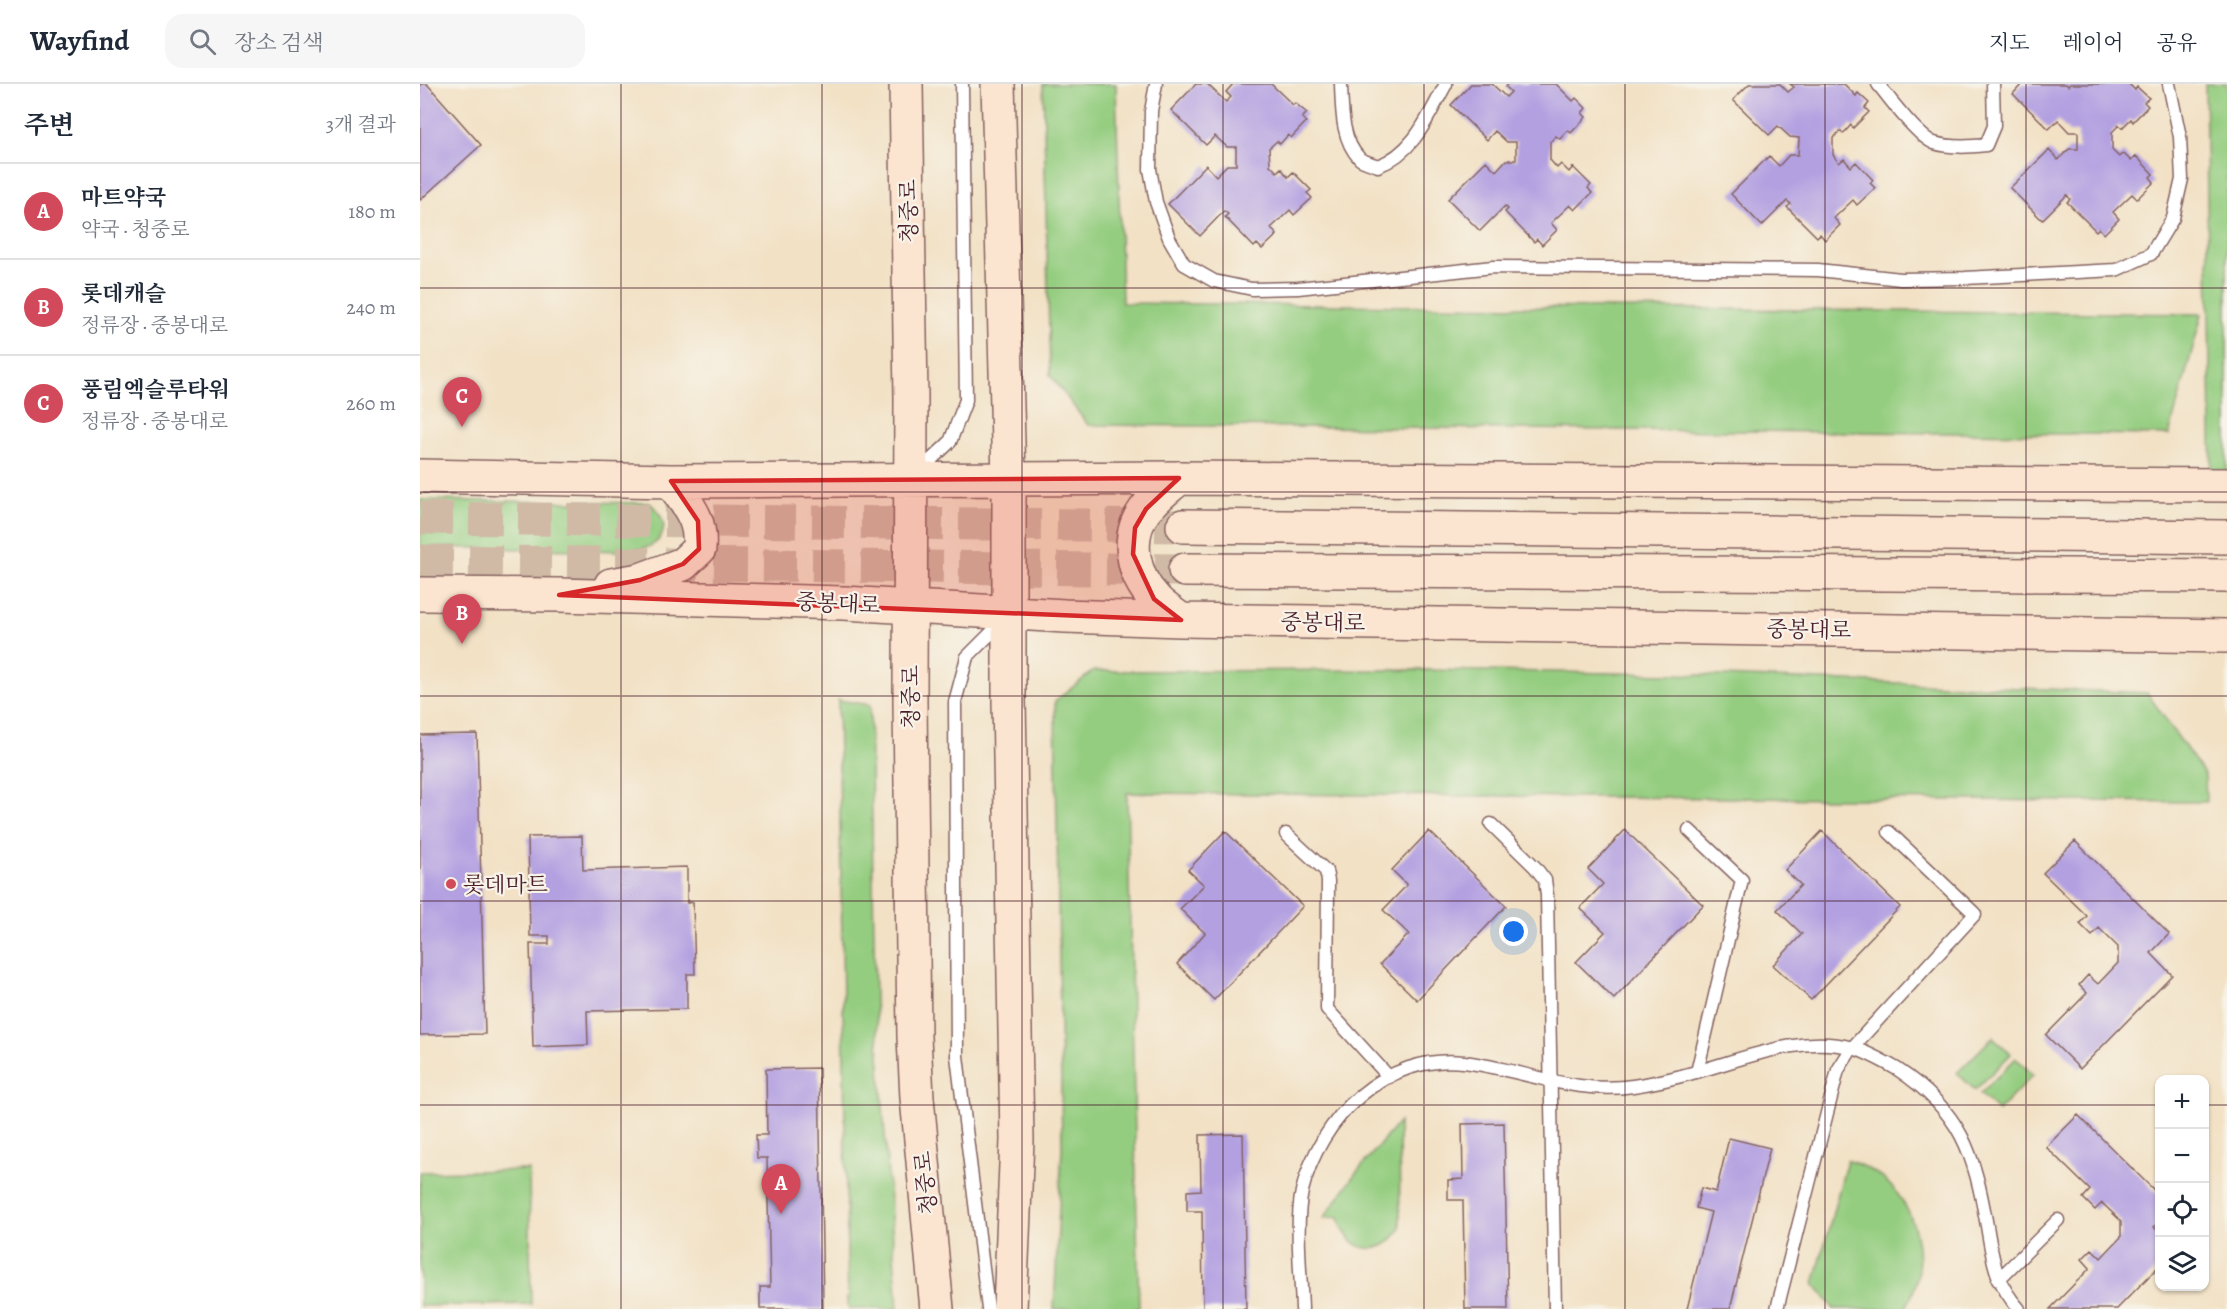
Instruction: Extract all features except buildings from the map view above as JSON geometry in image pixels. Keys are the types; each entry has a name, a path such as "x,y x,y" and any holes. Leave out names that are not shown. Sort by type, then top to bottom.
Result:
{"main road":[{"name":"청중로","path":"906,84 911,479 910,714 916,1098 938,1309"},
{"path":"998,84 1009,478 1009,701 1017,1140 1010,1309"},
{"path":"420,476 671,481 1179,478 2219,485"},
{"path":"1179,478 1146,509 1135,528 1133,554 1137,570 1154,598 1180,620"},
{"path":"559,595 640,580 682,564 699,549 698,521 671,481"},
{"path":"1183,526 2219,537"},
{"path":"1185,570 2221,576"},
{"name":"중봉대로","path":"420,594 559,595 844,603 1180,620 2221,636"}],"lane":[{"path":"911,479 950,442 966,400 962,84"},
{"path":"1155,84 1151,111 1150,169 1156,202 1169,238 1184,264 1214,281 1252,289 1298,288 1493,267 1818,270 1901,279 2116,270 2151,254 2174,218 2182,179 2180,137 2169,84"},
{"path":"1341,84 1343,122 1352,147 1362,160 1378,166 1393,160 1414,142 1446,84"},
{"path":"1878,84 1899,112 1931,142 1958,148 1986,145 1994,126 1993,84"},
{"path":"988,1309 957,1056 955,702 967,657 1010,613"},
{"path":"1491,824 1535,867 1545,880 1547,895 1555,1309"},
{"path":"1689,830 1742,880 1697,1072"},
{"path":"1777,1309 1838,1070 1852,1048 1975,914 1889,832"},
{"path":"1286,834 1326,871 1328,882 1327,1010 1389,1077"},
{"path":"1302,1309 1299,1211 1308,1171 1329,1128 1345,1108 1364,1092 1410,1066 1434,1061 1462,1062 1550,1082 1584,1087 1630,1086 1697,1072 1773,1049 1828,1045 1852,1048 1872,1055 1919,1084 1939,1102 1970,1150 1998,1280 2019,1309"},
{"path":"1998,1280 2058,1220"}],"highlighted area":[{"path":"1179,478 1146,509 1135,528 1133,554 1154,599 1181,620 559,595 640,580 683,564 699,549 698,521 671,481"}],"green space":[{"path":"1043,84 1116,84 1122,303 2202,314 2169,435 1088,425 1050,375"},
{"path":"2205,84 2227,84 2227,483 2212,484"},
{"path":"420,500 650,503 658,512 664,528 662,535 650,546 630,551 420,547"},
{"path":"1424,670 1673,674 2147,693 2205,775 2206,802 1127,793 1139,1309 1054,1309 1062,1148 1055,701 1093,671"},
{"path":"838,700 870,705 875,1000 898,1309 848,1309"},
{"path":"1993,1037 2011,1054 1975,1090 1957,1073"},
{"path":"2016,1058 2033,1075 1998,1111 1980,1094"},
{"path":"1399,1122 1400,1229 1385,1245 1367,1248 1360,1246 1349,1237 1339,1217 1324,1218 1355,1174"},
{"path":"1847,1160 1883,1178 1898,1195 1914,1226 1919,1260 1917,1277 1905,1309 1834,1309 1814,1284"},
{"path":"529,1170 531,1304 420,1306 420,1172"}],"tunnel":[{"path":"420,518 1183,526"},
{"path":"420,561 1185,570"}],"place":[{"name":"풍림엑슬루타워","path":"462,427"},
{"name":"롯데캐슬","path":"462,644"},
{"name":"롯데마트","path":"451,884"},
{"name":"마트약국","path":"781,1214"}]}
